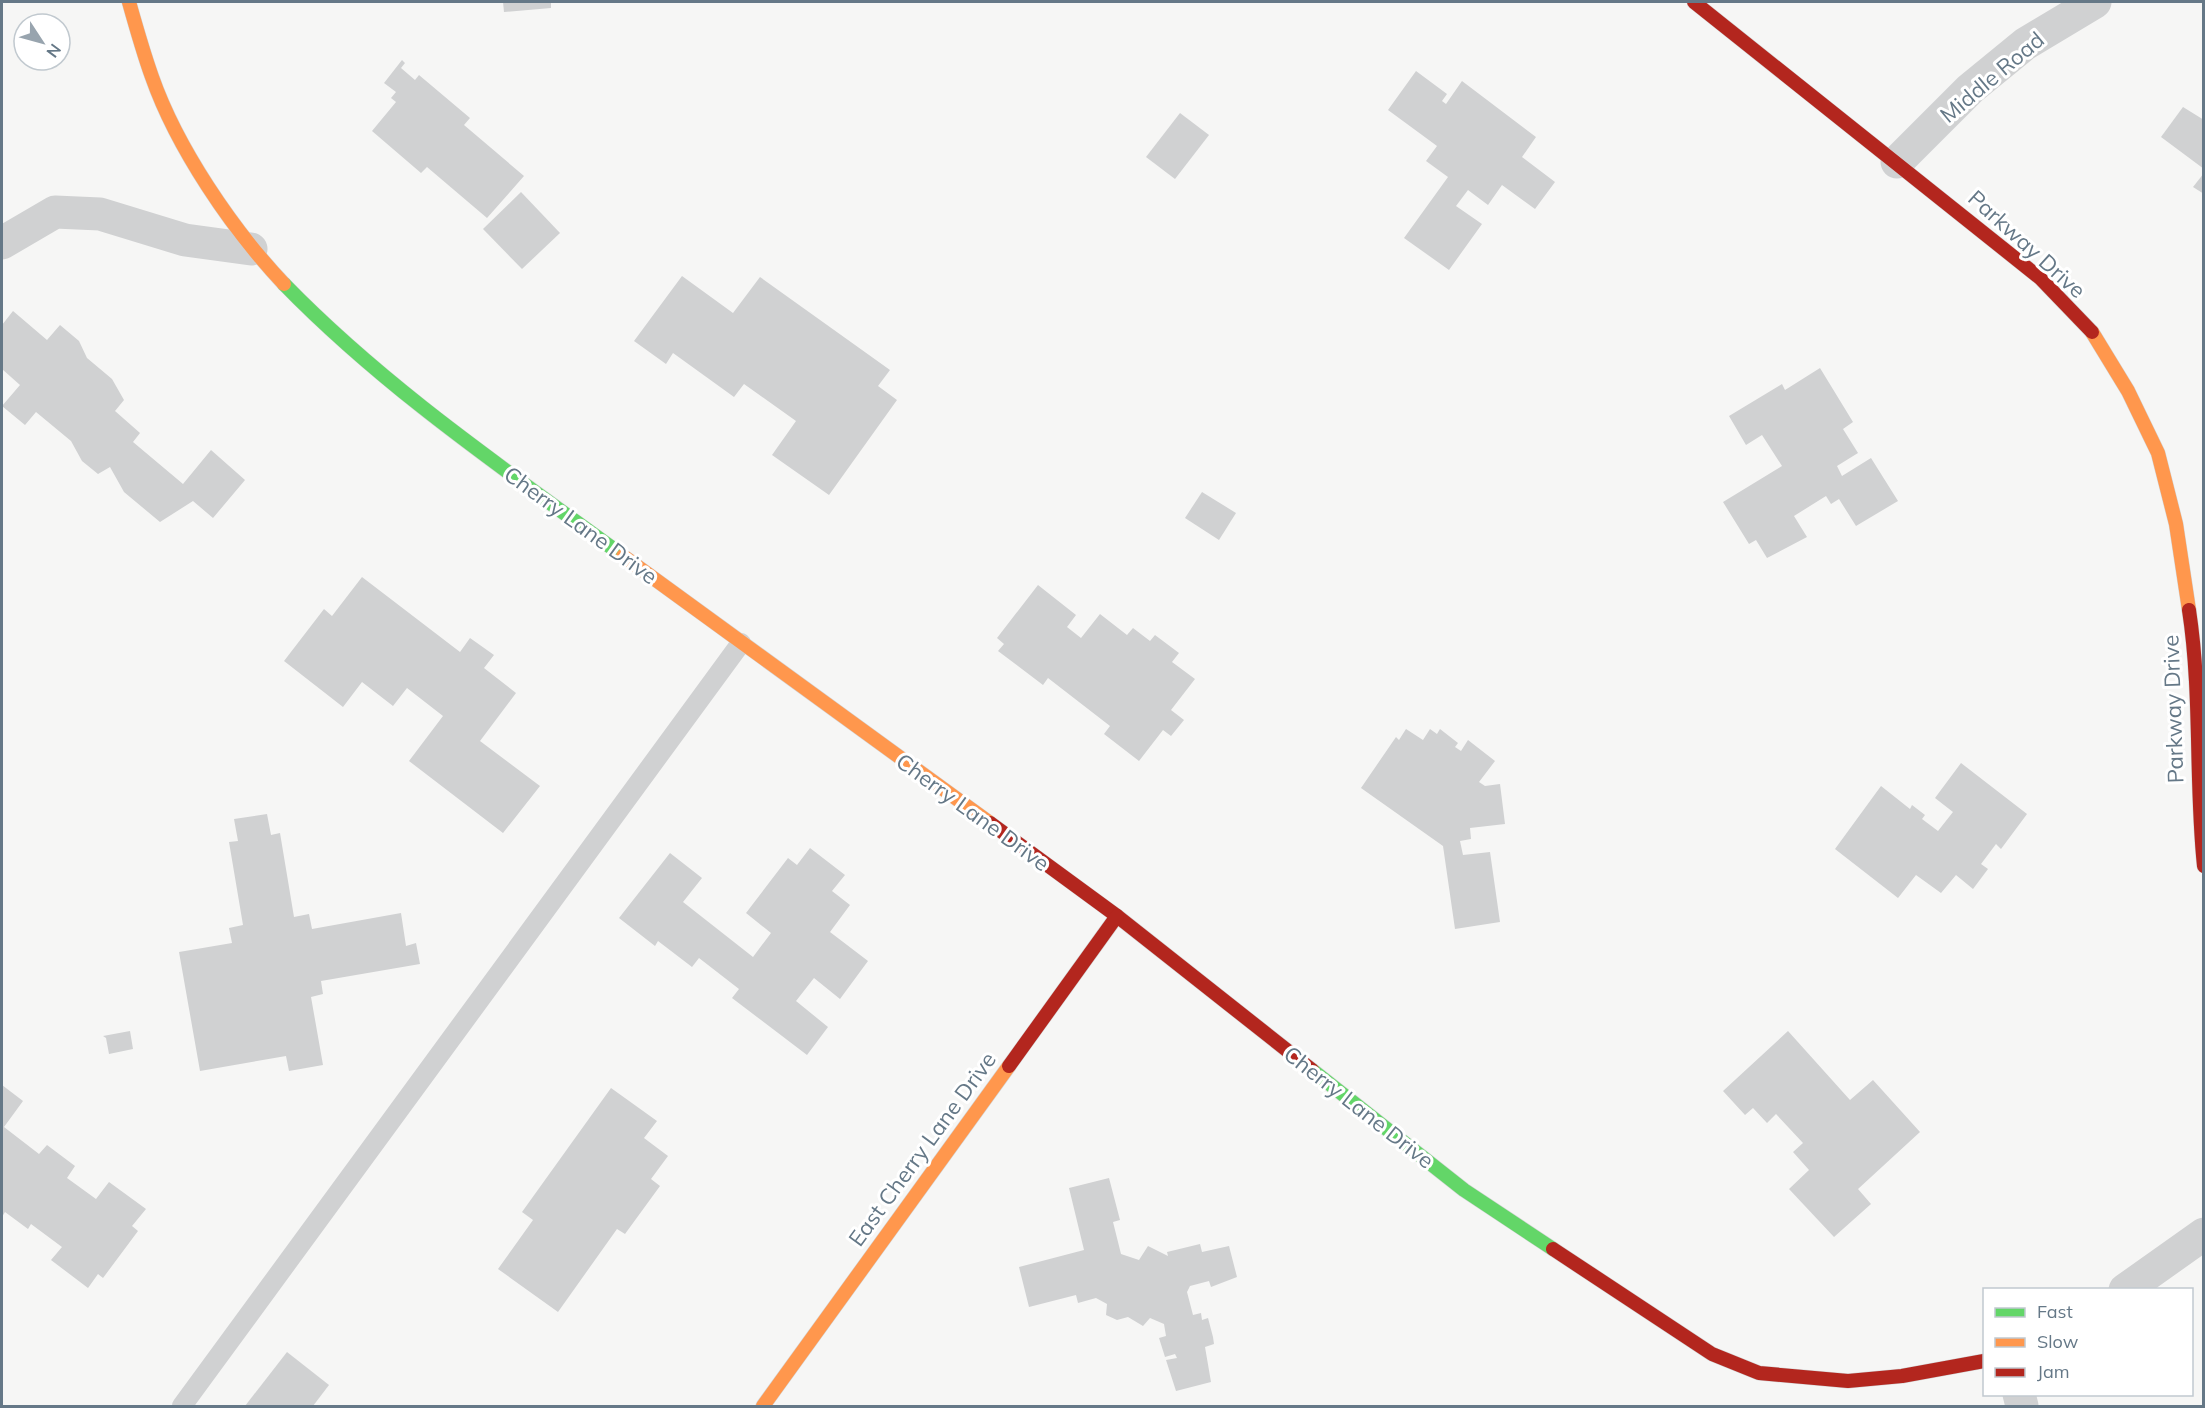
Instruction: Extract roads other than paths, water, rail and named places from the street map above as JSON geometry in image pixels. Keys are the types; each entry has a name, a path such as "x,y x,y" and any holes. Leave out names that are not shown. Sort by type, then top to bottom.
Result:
{"street":[{"name":"Cherry Lane Drive","path":"129,2 152,78 188,153 251,249 309,309 449,429 1117,916 1464,1190 1712,1354 1759,1373 1848,1381 1902,1377 1983,1361"},
{"name":"Parkway Drive","path":"1694,2 2040,278 2094,334 2128,391 2158,453 2176,524 2191,622 2196,695 2199,819 2204,866"},
{"name":"Middle Road","path":"1897,162 1970,89 2025,44 2095,2"},
{"path":"2,243 55,212 100,214 184,240 251,249"},
{"name":"East Cherry Lane Drive","path":"763,1407 1117,916"},
{"path":"2128,1288 2204,1234"}],"lane":[{"path":"182,1407 741,644"}]}
